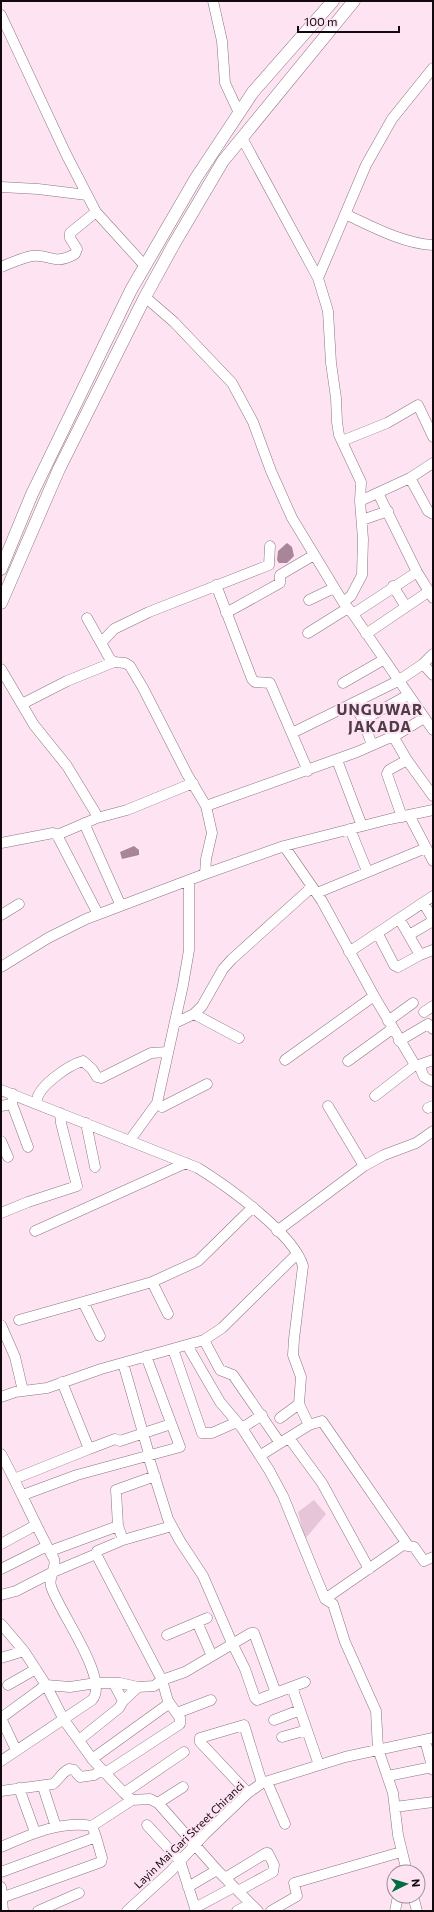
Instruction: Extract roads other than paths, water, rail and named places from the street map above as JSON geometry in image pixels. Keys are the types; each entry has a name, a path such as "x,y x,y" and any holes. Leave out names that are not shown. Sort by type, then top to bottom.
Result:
{"main road":[{"path":"1,569 32,494 131,290 196,178 253,92 333,1"},
{"path":"1,603 58,469 145,297 223,161 354,1"},
{"path":"316,22 327,34"}],"street":[{"path":"214,1 222,41 225,82 239,113"},
{"path":"1,15 66,154 96,212 145,266"},
{"path":"318,278 366,165 392,119 433,68"},
{"path":"242,138 318,278 328,311 336,422 342,441 356,468 361,482 360,501 363,539 362,575 351,596 348,608"},
{"path":"1,187 38,189 87,196"},
{"path":"1,266 33,256 45,256 55,260 62,260 75,254 77,249 70,238 70,234 96,212"},
{"path":"345,214 381,231 424,245 433,245"},
{"path":"145,297 174,322 232,383 253,422 271,471 292,518 334,588 383,660 429,722 308,771 263,784 206,806"},
{"path":"342,441 387,423 418,405 433,437"},
{"path":"360,501 410,478 433,463"},
{"path":"410,478 428,511 433,514"},
{"path":"366,634 406,607 431,595 417,572 378,493"},
{"path":"362,520 388,511"},
{"path":"226,613 280,583 280,575 271,564 269,553 270,546"},
{"path":"280,575 314,554"},
{"path":"101,642 114,629 148,612 271,564"},
{"path":"308,633 348,608 393,586 417,572"},
{"path":"216,585 252,679 255,682 270,683 308,771"},
{"path":"393,586 406,607"},
{"path":"309,600 334,588"},
{"path":"87,618 114,662"},
{"path":"292,733 354,704 398,681 424,664 433,654"},
{"path":"343,683 383,660"},
{"path":"22,704 68,681 114,662 125,663 130,666 206,806 212,833 206,859 205,874"},
{"path":"424,664 433,675"},
{"path":"1,669 42,736 89,799 97,818"},
{"path":"363,720 408,695"},
{"path":"354,704 363,720 372,745"},
{"path":"393,736 407,760 433,796"},
{"path":"337,760 362,826"},
{"path":"407,760 389,770 387,774 406,816 433,861"},
{"path":"1,843 53,833 57,835 97,818 127,810 193,784"},
{"path":"1,967 48,938 98,914 205,874 284,846 433,810"},
{"path":"84,823 121,906"},
{"path":"350,829 367,871"},
{"path":"57,835 98,914"},
{"path":"284,846 315,890 400,1041 424,1077 430,1081 433,1080"},
{"path":"175,1024 194,1014 202,1006 223,969 232,959 315,890 426,848"},
{"path":"130,1140 157,1102 175,1024 189,950 189,880"},
{"path":"350,952 424,904 433,896"},
{"path":"1,915 19,904"},
{"path":"409,935 433,920 424,904"},
{"path":"400,920 420,956"},
{"path":"378,934 394,965 398,967 433,950"},
{"path":"285,1060 374,996"},
{"path":"348,1061 390,1025 413,1002"},
{"path":"424,1012 433,1006"},
{"path":"194,1014 239,1038"},
{"path":"400,1041 428,1024 433,1029"},
{"path":"37,1104 36,1099 39,1092 45,1085 75,1063 83,1061 92,1069 96,1077 101,1078 151,1053 168,1052"},
{"path":"375,1096 417,1065 433,1060"},
{"path":"157,1102 162,1107 207,1084"},
{"path":"1,1090 12,1099 37,1104 198,1168 227,1186 253,1207 277,1230 298,1254 303,1266 293,1354 301,1378 299,1404 310,1425"},
{"path":"1,1106 12,1099"},
{"path":"12,1099 28,1147"},
{"path":"328,1106 364,1166"},
{"path":"1,1213 28,1202 77,1186 61,1123 60,1113"},
{"path":"86,1123 95,1167"},
{"path":"277,1230 364,1166 384,1155 416,1143 433,1131"},
{"path":"1,1142 8,1158"},
{"path":"36,1232 186,1163"},
{"path":"19,1320 152,1282 198,1261 253,1207"},
{"path":"1,1397 23,1391 47,1388 123,1363 204,1340 222,1328 298,1254"},
{"path":"152,1282 168,1314"},
{"path":"83,1302 100,1336"},
{"path":"1,1325 14,1357 23,1391"},
{"path":"204,1340 220,1370 233,1375 262,1415 322,1483 369,1569"},
{"path":"188,1345 220,1402 240,1425 261,1454 283,1496 325,1599 333,1604 345,1642 376,1711 378,1749 388,1776 395,1807 401,1852 404,1864"},
{"path":"173,1349 202,1433 212,1433 240,1425 262,1415"},
{"path":"23,1495 77,1476 149,1454 180,1447 146,1356"},
{"path":"123,1363 155,1476 172,1526 203,1576 245,1669 255,1698 257,1700 305,1682"},
{"path":"62,1382 89,1449"},
{"path":"280,1418 299,1404"},
{"path":"261,1454 310,1425 322,1421 407,1544"},
{"path":"14,1479 115,1439 120,1441 171,1424"},
{"path":"1,1454 23,1495 29,1514 55,1563 51,1573 50,1583 52,1590 82,1646 96,1683 96,1697 29,1744 16,1750 1,1761"},
{"path":"123,1540 118,1526 116,1490 155,1476"},
{"path":"1,1544 36,1526"},
{"path":"52,1556 53,1550 118,1526"},
{"path":"1,1596 16,1591 51,1573 96,1554 100,1548 172,1526"},
{"path":"325,1599 399,1547 407,1544 414,1546 424,1561 433,1557"},
{"path":"1,1569 47,1546"},
{"path":"1,1792 19,1788 43,1786 58,1781 62,1773 69,1769 74,1770 80,1777 94,1775 180,1724 180,1718 177,1712 168,1701 162,1680 96,1554"},
{"path":"167,1635 207,1618"},
{"path":"197,1622 212,1656"},
{"path":"1,1625 24,1651 46,1685 64,1720 92,1759 132,1800"},
{"path":"16,1750 1,1718 46,1685 75,1687 96,1683 126,1684 138,1687 154,1686 162,1680 185,1672 232,1643 254,1633 276,1693"},
{"path":"1,1658 24,1651"},
{"path":"8,1685 36,1669"},
{"path":"114,1684 123,1701"},
{"path":"79,1740 119,1708 123,1701 138,1687"},
{"path":"292,1687 319,1765"},
{"path":"177,1712 211,1700"},
{"path":"92,1759 166,1705 168,1701"},
{"path":"274,1720 300,1710"},
{"path":"248,1793 200,1742 202,1737 244,1725 265,1783 285,1824"},
{"path":"282,1737 308,1730"},
{"path":"388,1776 433,1769 429,1739"},
{"name":"Layin Mai Gari Street Chiranci","path":"127,1911 180,1861 204,1835 248,1793 265,1783 319,1765 378,1749 429,1739"},
{"path":"124,1793 184,1752"},
{"path":"43,1786 56,1827"},
{"path":"158,1803 183,1786"},
{"path":"19,1788 35,1832"},
{"path":"1,1846 35,1832 56,1827 92,1826 132,1800 150,1799 158,1803 217,1870 254,1907"},
{"path":"395,1807 433,1802"},
{"path":"147,1825 180,1861 196,1909 273,1872 274,1865 268,1853 266,1853 225,1878"},
{"path":"2,1898 101,1862 102,1858 95,1830 92,1826"},
{"path":"1,1872 96,1838"},
{"path":"271,1911 297,1896 294,1883 401,1852"},
{"path":"188,1887 217,1870"},
{"path":"1,1887 3,1911"},
{"path":"38,1911 79,1893"},
{"path":"237,1911 254,1907"}],"district":[{"name":"UNGUWAR JAKADA","path":"380,718"}]}
